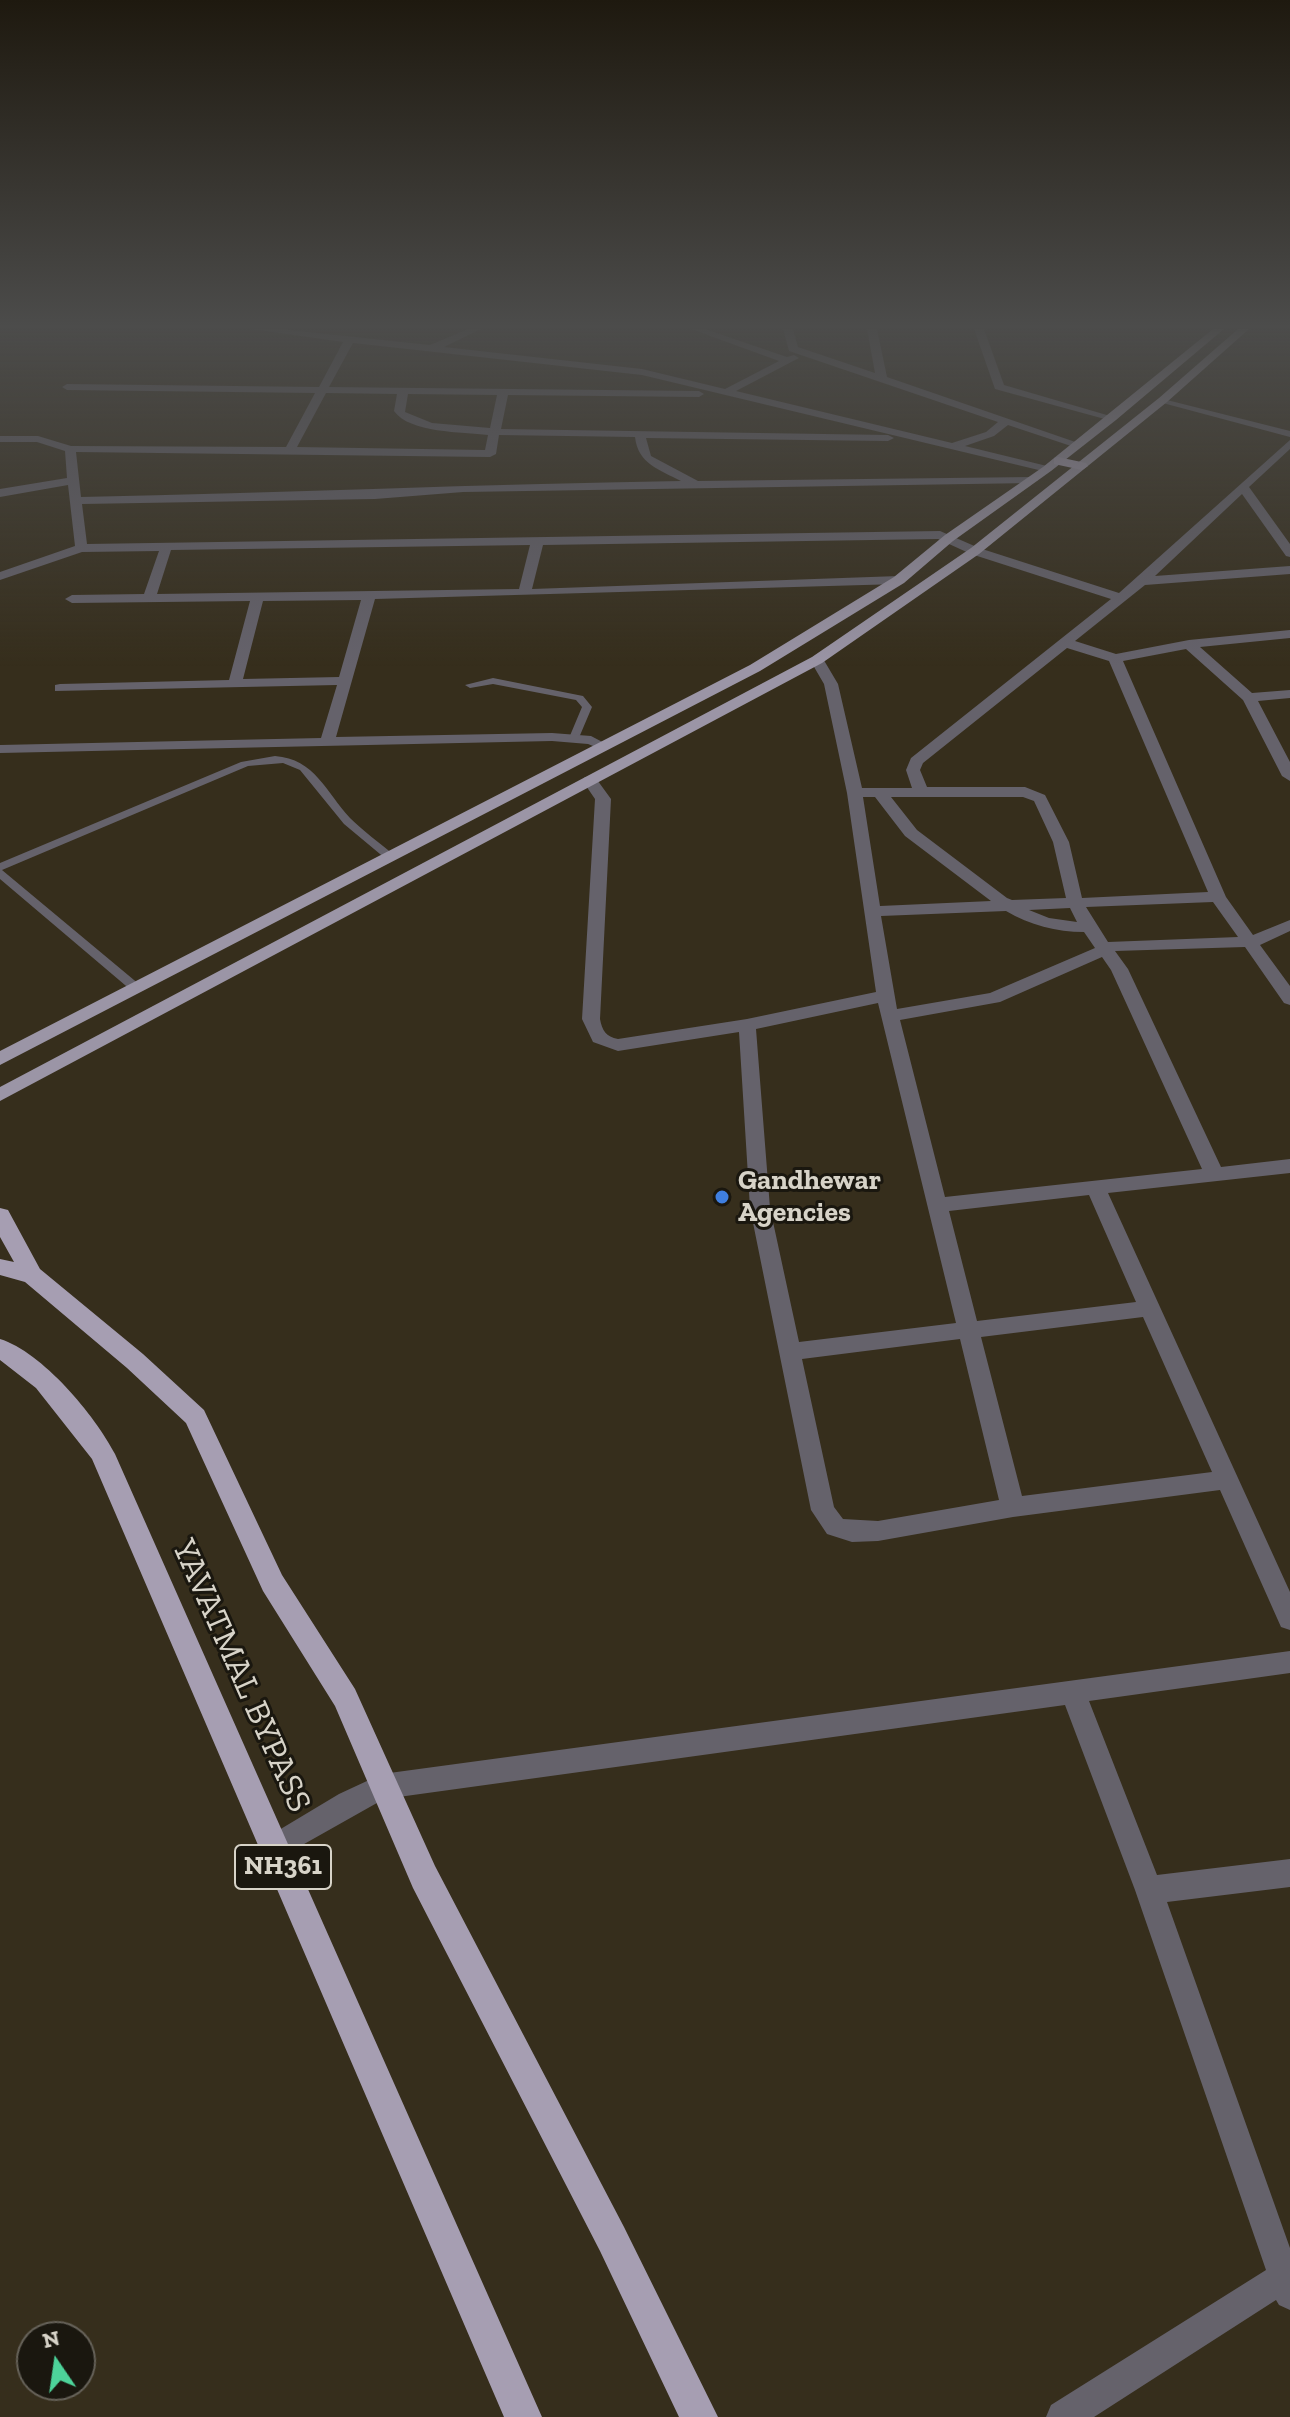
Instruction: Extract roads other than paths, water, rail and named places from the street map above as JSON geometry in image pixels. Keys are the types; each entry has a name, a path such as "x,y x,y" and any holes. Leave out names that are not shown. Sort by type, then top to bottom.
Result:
{"highway":[{"path":"1052,465 1082,466"},
{"path":"0,1216 32,1275 135,1361 195,1417 272,1583 345,1698 424,1877 612,2239 699,2417"},
{"path":"0,1267 32,1275"},
{"name":"YAVATMAL BYPASS","path":"0,1348 13,1355 62,1399 102,1454 523,2417"}],"main road":[{"path":"0,1059 755,668 899,580 949,538 1082,442"},
{"path":"0,1095 817,660 975,551 1112,442"}],"street":[{"path":"47,442 70,449 490,454 493,442"},
{"path":"290,450 294,442"},
{"path":"641,442 647,458 697,485"},
{"path":"936,442 1052,465"},
{"path":"953,446 966,442"},
{"path":"1068,442 1078,445"},
{"path":"921,792 913,770 916,761 1142,581 1290,443"},
{"path":"70,449 81,548"},
{"path":"0,493 74,480"},
{"path":"77,501 375,495 463,488 1032,480"},
{"path":"1244,488 1290,553"},
{"path":"0,576 81,548 928,534 949,538 975,551 1120,598"},
{"path":"525,591 537,542"},
{"path":"149,599 166,547"},
{"path":"1142,581 1290,570"},
{"path":"72,599 369,596 899,580"},
{"path":"328,740 369,596"},
{"path":"235,684 257,598"},
{"path":"1063,642 1115,658 1189,644 1290,634"},
{"path":"1189,644 1249,698 1290,776"},
{"path":"1115,658 1218,897 1290,999"},
{"path":"817,660 831,684 855,793 885,996 1013,1507"},
{"path":"60,688 345,681"},
{"path":"1249,698 1290,694"},
{"path":"0,749 328,740 574,738 603,746"},
{"path":"590,780 603,799 591,1019 598,1038 606,1044 618,1045 747,1025 885,996"},
{"path":"855,793 1025,792 1040,798 1061,842 1075,901 1088,927 1119,969 1215,1175"},
{"path":"880,793 925,845 1009,904 1052,926 1088,927"},
{"path":"872,911 1218,897"},
{"path":"890,1016 994,998 1104,949 1126,944 1252,942 1290,925"},
{"path":"747,1025 760,1208 823,1510 835,1527 852,1532 878,1531 1013,1507 1227,1480"},
{"path":"937,1205 1290,1166"},
{"path":"1096,1189 1290,1619"},
{"path":"789,1352 1150,1308"},
{"path":"274,1848 348,1803 382,1787 1290,1662"},
{"path":"1063,2417 1288,2281 1149,1890 1073,1692"},
{"path":"1149,1890 1290,1873"}],"lane":[{"path":"470,685 493,681 579,698 587,707 574,738"},
{"path":"136,988 0,870 245,764 272,759 296,762 304,768 348,822 390,857"}],"place":[{"name":"Gandhewar Agencies","path":"722,1197"}]}
